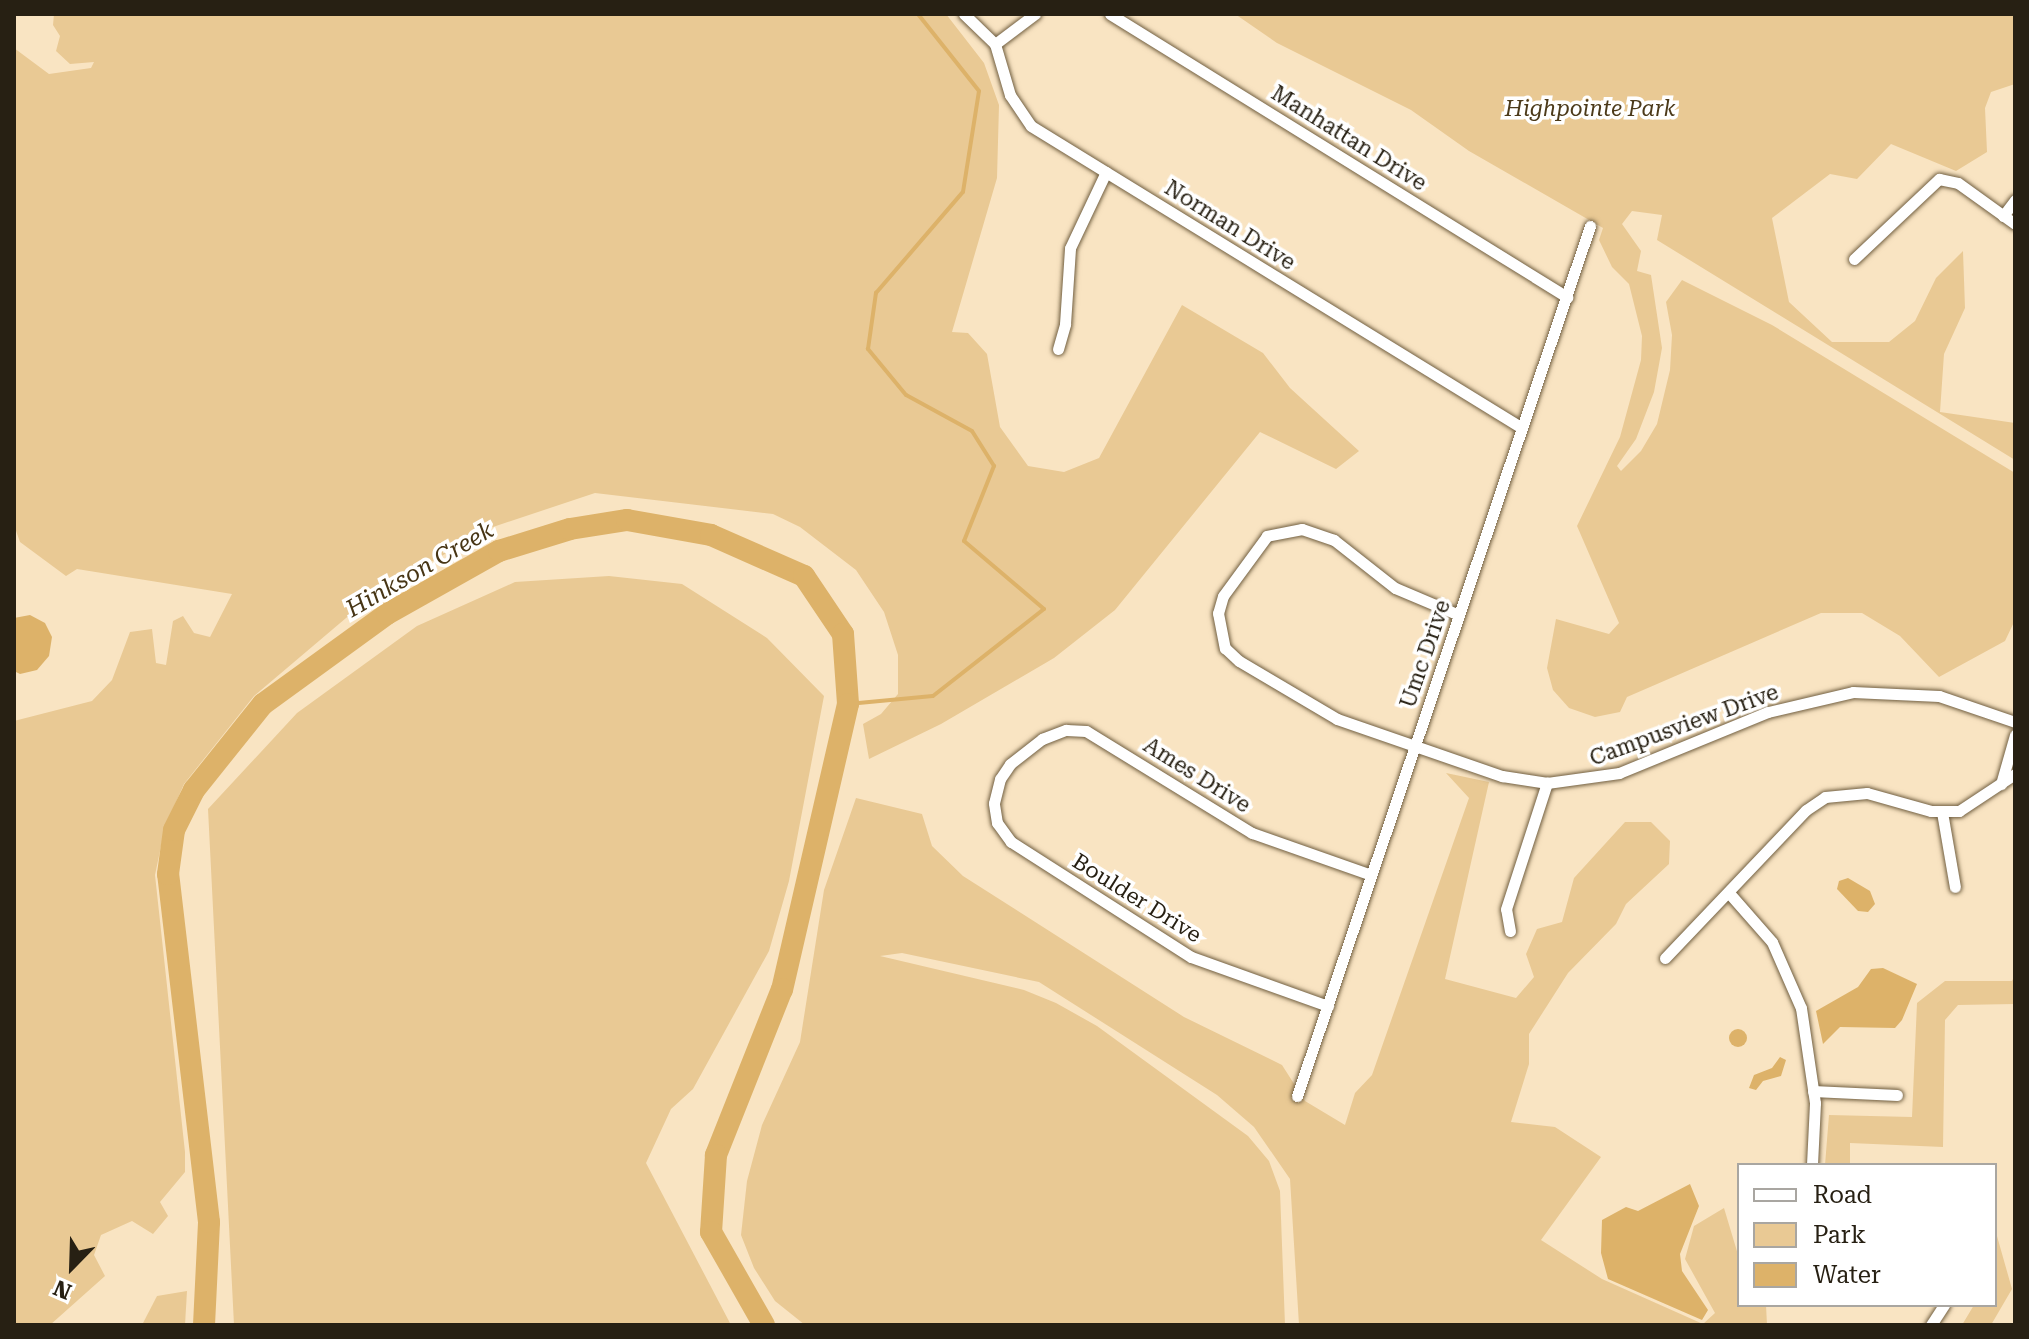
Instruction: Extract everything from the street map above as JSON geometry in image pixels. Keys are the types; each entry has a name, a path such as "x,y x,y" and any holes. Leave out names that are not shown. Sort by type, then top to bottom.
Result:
{"street":[{"name":"Norman Drive","path":"964,14 995,44 1019,113 1031,126 1522,428"},
{"path":"995,44 1035,14"},
{"name":"Manhattan Drive","path":"1110,14 1567,297"},
{"path":"1058,349 1065,324 1070,248 1106,172"},
{"path":"1854,259 1939,179 1958,183 2015,224"},
{"path":"2003,216 2015,200"},
{"name":"Umc Drive","path":"1297,1096 1590,226"},
{"name":"Campusview Drive","path":"1459,615 1408,596 1334,540 1302,529 1267,536 1223,596 1219,633 1239,661 1337,719 1502,776 1547,783 1619,773 1768,712 1853,692 1939,696 2015,722"},
{"name":"Ames Drive","path":"1010,764 1042,739 1066,730 1086,731 1252,833 1371,875"},
{"path":"2001,784 2015,735"},
{"name":"Boulder Drive","path":"1010,764 994,803 997,823 1011,842 1191,957 1328,1006"},
{"path":"1665,958 1806,810 1825,797 1867,793 1942,812 1976,803 2015,774"},
{"path":"1510,931 1506,909 1547,783"},
{"path":"1942,812 1955,887"},
{"path":"1729,893 1772,942 1788,972 1801,1008 1813,1091 1812,1163"},
{"path":"1813,1091 1897,1095"},
{"path":"1931,1325 1943,1307"}],"green space":[{"path":"54,14 946,14 984,63 999,105 997,178 952,332 968,333 987,354 1000,427 1028,466 1064,472 1099,458 1182,305 1263,353 1290,388 1359,451 1336,469 1260,432 1115,610 1054,658 941,724 869,759 863,724 881,714 898,694 898,655 884,612 856,570 800,527 773,514 595,493 490,528 372,596 254,696 184,784 165,827 155,875 185,1152 185,1172 160,1202 168,1216 153,1234 132,1221 101,1235 94,1255 105,1276 50,1325 14,1325 14,721 92,701 112,680 130,632 152,629 156,663 166,665 173,621 183,616 194,633 210,637 232,594 77,569 66,576 20,542 14,525 14,48 49,74 91,68 94,62 70,64 56,51 60,36 53,25"},
{"name":"Highpointe Park","path":"1235,14 2015,14 2015,84 1991,92 1985,108 1987,152 1956,171 1891,144 1857,179 1830,174 1772,218 1789,302 1832,342 1889,342 1915,321 1936,278 1963,251 1965,308 1944,354 1940,412 2015,423 2015,460 1657,240 1662,215 1632,211 1622,224 1641,251 1637,271 1651,275 1662,348 1654,392 1636,439 1617,466 1621,471 1641,451 1657,424 1670,370 1672,335 1666,302 1682,280 1772,325 2015,473 2015,620 2005,641 1939,677 1900,636 1862,613 1821,613 1627,697 1620,712 1595,717 1569,708 1553,690 1547,668 1556,619 1609,634 1619,623 1577,526 1620,437 1641,360 1642,336 1629,284 1612,267 1599,240 1603,228 1469,151 1411,110 1277,43"},
{"path":"609,576 682,584 767,638 824,696 789,881 769,951 693,1089 671,1109 646,1163 731,1325 234,1325 208,809 297,713 417,626 515,582"},
{"path":"1446,773 1489,782 1445,979 1516,998 1534,977 1526,954 1537,929 1562,922 1574,878 1625,822 1651,822 1670,841 1669,864 1626,904 1616,924 1568,973 1529,1034 1529,1064 1511,1122 1555,1127 1601,1157 1541,1240 1602,1279 1703,1324 1715,1313 1685,1259 1694,1226 1724,1208 1737,1251 1737,1307 1766,1307 1767,1325 1299,1325 1290,1179 1254,1127 1217,1095 1039,982 902,953 880,956 1024,990 1056,1003 1097,1026 1248,1136 1269,1161 1280,1191 1285,1325 805,1325 775,1301 754,1268 741,1235 747,1181 762,1125 800,1042 824,890 856,798 922,814 932,846 963,876 1184,1017 1282,1065 1305,1101 1345,1125 1355,1093 1372,1075 1469,798"},
{"path":"2015,975 2015,1004 1958,1005 1945,1020 1943,1147 1850,1143 1850,1163 1825,1163 1829,1115 1912,1117 1917,1003 1945,981 2012,981"},
{"path":"1997,1236 2012,1289 1991,1325 1962,1325 1973,1307 1997,1307"},
{"path":"187,1291 185,1325 142,1325 157,1296"}],"water":[{"path":"30,615 45,623 52,637 49,656 37,670 20,674 14,671 14,618"},
{"path":"1848,878 1870,891 1875,904 1868,912 1858,911 1837,889 1839,881"},
{"path":"1883,968 1917,984 1902,1020 1895,1028 1840,1027 1823,1044 1816,1011 1858,987 1871,969"},
{"path":"1734,1029 1742,1029 1747,1038 1745,1045 1734,1047 1729,1042 1729,1034"},
{"path":"1780,1057 1786,1060 1781,1076 1763,1081 1756,1090 1749,1088 1754,1075 1772,1068"},
{"path":"1690,1184 1699,1206 1680,1254 1682,1271 1708,1310 1702,1320 1608,1279 1601,1253 1602,1220 1626,1207 1638,1211"}],"waterway":[{"path":"848,704 933,696 1044,609 964,541 994,466 972,431 906,395 868,349 876,293 963,192 979,91 918,14"},
{"name":"Hinkson Creek","path":"204,1325 209,1222 168,874 174,830 194,790 263,704 387,614 499,551 570,529 627,520 711,535 804,576 843,634 848,704 782,989 716,1155 711,1232 764,1325"}]}
